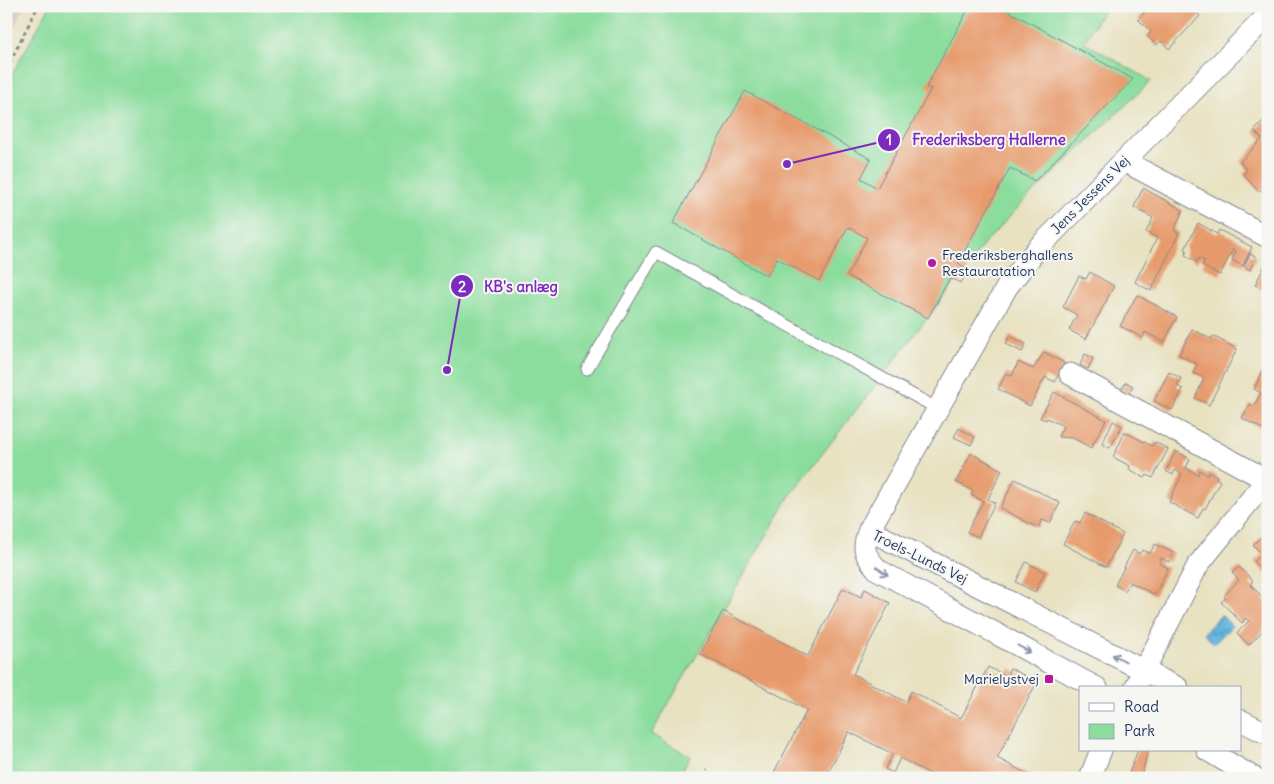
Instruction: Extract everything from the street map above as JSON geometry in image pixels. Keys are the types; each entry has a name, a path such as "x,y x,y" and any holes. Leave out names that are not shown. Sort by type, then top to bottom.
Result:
{"street":[{"name":"Jens Jessens Vej","path":"869,530 1007,287 1037,249 1268,15"},
{"path":"1124,161 1268,237"},
{"path":"1070,374 1267,479 1198,565 1140,679"},
{"name":"Troels-Lunds Vej","path":"1093,686 878,570 867,557 864,543 869,530 1140,679 1170,686"},
{"path":"1242,721 1268,734"},
{"path":"1090,778 1099,752"},
{"path":"1210,752 1254,778"}],"lane":[{"path":"586,369 656,252 938,409"}],"path":[{"path":"6,70 38,6"},
{"path":"703,778 707,770"}],"shaded area":[{"path":"6,6 25,6 6,43"}],"green space":[{"path":"50,6 1106,6 1084,42 1151,81 1024,201 985,243 789,497 651,734 690,756 678,778 6,778 6,85"}],"water":[{"path":"1221,615 1232,626 1214,644 1204,633"}],"building":[{"path":"970,6 999,6 1133,79 1035,181 1010,168 958,263 968,270 961,283 950,278 928,318 847,276 867,238 848,227 819,281 777,258 767,276 673,223 745,91 871,159 861,178 877,188 931,89 926,87"},
{"path":"1151,6 1195,6 1193,9 1200,16 1169,49 1161,41 1156,45 1147,36 1151,32 1138,19"},
{"path":"1268,117 1268,195 1262,189 1259,192 1243,174 1247,170 1240,162 1262,139 1254,131"},
{"path":"1143,188 1183,210 1174,230 1179,233 1151,291 1135,282 1157,238 1146,232 1153,218 1134,207"},
{"path":"1198,223 1217,234 1219,230 1252,247 1243,266 1232,260 1236,251 1233,249 1220,275 1202,266 1205,261 1199,258 1197,262 1185,255 1187,250 1185,249"},
{"path":"1250,254 1256,257 1250,270 1244,266"},
{"path":"1268,259 1268,292 1255,285"},
{"path":"1090,272 1114,286 1086,339 1069,330 1077,315 1063,307 1079,276 1086,279"},
{"path":"1137,295 1177,317 1164,342 1145,332 1143,338 1120,326"},
{"path":"1192,329 1211,339 1213,336 1237,349 1209,405 1195,398 1204,378 1193,373 1197,364 1179,355"},
{"path":"1010,336 1026,344 1022,352 1006,344"},
{"path":"1044,352 1064,363 1055,382 1045,377 1030,406 998,389 1006,373 1012,376 1018,362 1033,369"},
{"path":"1085,354 1093,358 1088,369 1080,365"},
{"path":"1263,370 1268,373 1268,432 1242,418 1250,404 1254,406 1261,393 1254,389"},
{"path":"1169,372 1181,378 1177,386 1183,389 1172,410 1154,401"},
{"path":"1126,382 1133,386 1128,394 1121,390"},
{"path":"1054,392 1106,420 1091,448 1073,438 1058,437 1063,426 1047,418 1046,420 1040,418"},
{"path":"1113,421 1122,426 1110,448 1102,444"},
{"path":"959,428 975,437 971,445 954,437"},
{"path":"1125,432 1152,446 1155,442 1168,449 1153,478 1147,475 1145,478 1129,469 1130,466 1113,457"},
{"path":"1176,451 1190,459 1186,468 1198,475 1200,470 1207,475 1209,472 1217,476 1216,478 1220,481 1198,518 1169,502 1182,474 1175,470 1173,475 1166,471"},
{"path":"971,453 1002,470 988,499 995,503 978,537 967,532 983,501 971,495 973,491 956,482"},
{"path":"1015,479 1060,503 1050,523 1042,520 1038,528 1000,508"},
{"path":"1085,513 1123,534 1106,567 1063,544 1075,521 1080,523"},
{"path":"1261,537 1266,543 1268,542 1268,576 1254,562 1262,554 1253,545"},
{"path":"1155,544 1173,553 1169,562 1161,558 1159,563 1168,568 1155,595 1130,582 1125,591 1115,585 1133,550 1140,554 1142,550 1150,553"},
{"path":"1026,562 1045,572 1035,592 1016,582"},
{"path":"1239,567 1253,581 1250,584 1268,603 1268,625 1249,645 1237,633 1249,621 1246,618 1242,623 1221,602 1239,580 1232,573"},
{"path":"843,588 861,597 865,589 890,603 853,674 906,702 911,691 961,718 988,667 1006,676 1010,668 1037,682 997,758 1035,778 930,778 932,775 900,758 893,773 885,769 893,754 849,732 825,778 771,778 807,710 700,654 723,611 808,656"},
{"path":"1137,752 1148,752 1141,778 1127,778"}],"place":[{"name":"Frederiksberg Hallerne","path":"787,164"},
{"name":"Frederiksberghallens Restauratation","path":"932,263"},
{"name":"KB's anlæg","path":"447,370"},
{"name":"Marielystvej","path":"1049,679"}]}
